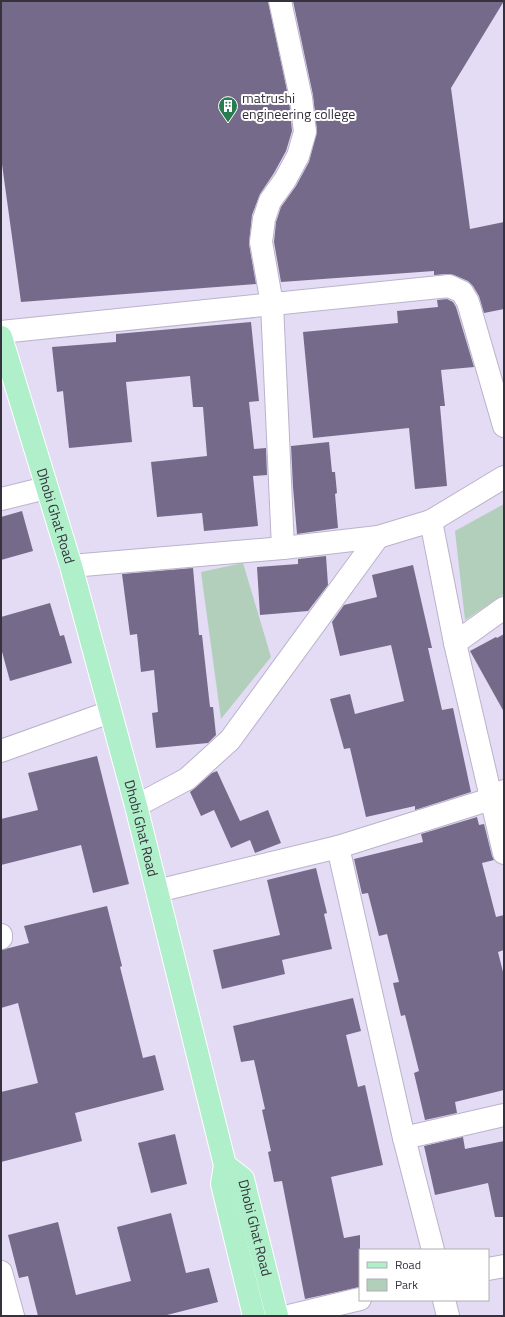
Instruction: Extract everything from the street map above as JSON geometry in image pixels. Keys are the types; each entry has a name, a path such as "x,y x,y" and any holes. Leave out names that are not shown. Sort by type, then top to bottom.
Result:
{"main road":[{"name":"Dhobi Ghat Road","path":"1,337 71,566 136,806 225,1165 244,1179 277,1316"},
{"path":"225,1165 222,1184 254,1316"}],"street":[{"path":"280,1 301,98 305,132 298,156 270,202 264,219 261,242 272,304 283,548"},
{"path":"1,332 449,286 462,292 468,302 504,426"},
{"path":"71,566 283,548 378,537 431,520 504,477"},
{"path":"1,499 46,488"},
{"path":"431,520 455,643 498,795 504,853"},
{"path":"136,806 187,779 230,740 378,537"},
{"path":"455,643 504,608"},
{"path":"1,751 110,712"},
{"path":"157,891 338,847 498,795"},
{"path":"338,847 404,1138 433,1249"},
{"path":"404,1138 504,1115"},
{"path":"489,1269 504,1266"},
{"path":"1,1272 13,1316"},
{"path":"289,1316 359,1299"},
{"path":"444,1301 448,1316"}],"green space":[{"path":"504,504 504,594 465,620 455,531"},
{"path":"243,563 271,657 221,719 201,572"}],"building":[{"path":"268,1 289,100 292,131 286,151 260,194 252,215 249,244 256,284 21,302 1,157 1,2"},
{"path":"293,1 504,1 451,88 470,229 504,222 504,309 484,313 479,296 468,281 454,275 434,275 434,271 281,282 274,242 276,222 281,207 296,186 309,162 317,131 313,95"},
{"path":"447,299 453,302 456,307 474,367 441,370 445,406 440,406 447,486 415,489 409,428 313,438 303,332 398,323 397,311 438,307 437,300"},
{"path":"251,322 259,401 249,402 254,449 266,448 267,475 253,476 258,526 204,531 202,513 157,517 151,462 207,456 203,407 193,407 190,376 126,382 132,442 69,448 63,391 57,392 52,347 116,342 116,334"},
{"path":"329,442 332,472 335,472 338,528 297,534 291,446"},
{"path":"22,511 33,551 1,560 1,517"},
{"path":"326,556 328,585 308,611 260,615 257,567 298,564 298,559"},
{"path":"413,565 432,648 428,648 442,710 453,708 471,792 415,810 415,806 366,817 350,748 344,749 330,699 350,694 355,714 404,701 391,645 340,656 332,622 344,605 377,597 372,575"},
{"path":"193,568 199,635 202,635 210,707 213,707 216,735 208,743 156,748 152,713 158,712 154,670 141,672 137,634 130,635 122,574"},
{"path":"50,603 60,636 64,635 72,663 10,681 1,648 1,617"},
{"path":"504,634 504,712 470,651"},
{"path":"97,756 129,884 93,893 81,845 1,865 1,819 38,810 28,773"},
{"path":"217,771 240,821 268,810 281,843 255,853 250,840 231,848 214,810 201,816 190,792 212,773"},
{"path":"477,817 479,825 484,824 494,860 482,863 496,917 504,915 504,950 498,952 504,976 504,1090 455,1102 457,1113 425,1120 414,1073 419,1071 405,1015 401,1016 393,983 399,982 387,934 379,936 368,893 362,894 354,859 423,842 421,834"},
{"path":"316,868 327,913 324,914 332,949 282,960 285,974 222,989 213,950 280,935 267,880"},
{"path":"107,906 122,966 120,967 143,1058 155,1055 164,1090 75,1113 82,1141 1,1162 1,1092 38,1083 18,1003 1,1008 1,950 29,943 24,926"},
{"path":"353,998 361,1031 346,1035 358,1087 365,1085 383,1165 331,1177 344,1238 360,1235 359,1287 305,1299 282,1181 274,1182 268,1152 271,1151 262,1110 265,1109 254,1060 241,1062 233,1026"},
{"path":"175,1134 187,1184 151,1193 138,1143"},
{"path":"463,1137 465,1149 504,1141 504,1217 495,1217 488,1183 435,1195 424,1146"},
{"path":"171,1213 186,1273 209,1268 218,1302 163,1316 38,1316 28,1276 19,1278 8,1235 58,1222 76,1295 131,1281 117,1227"}],"place":[{"name":"matrushi engineering college","path":"228,123"}]}
